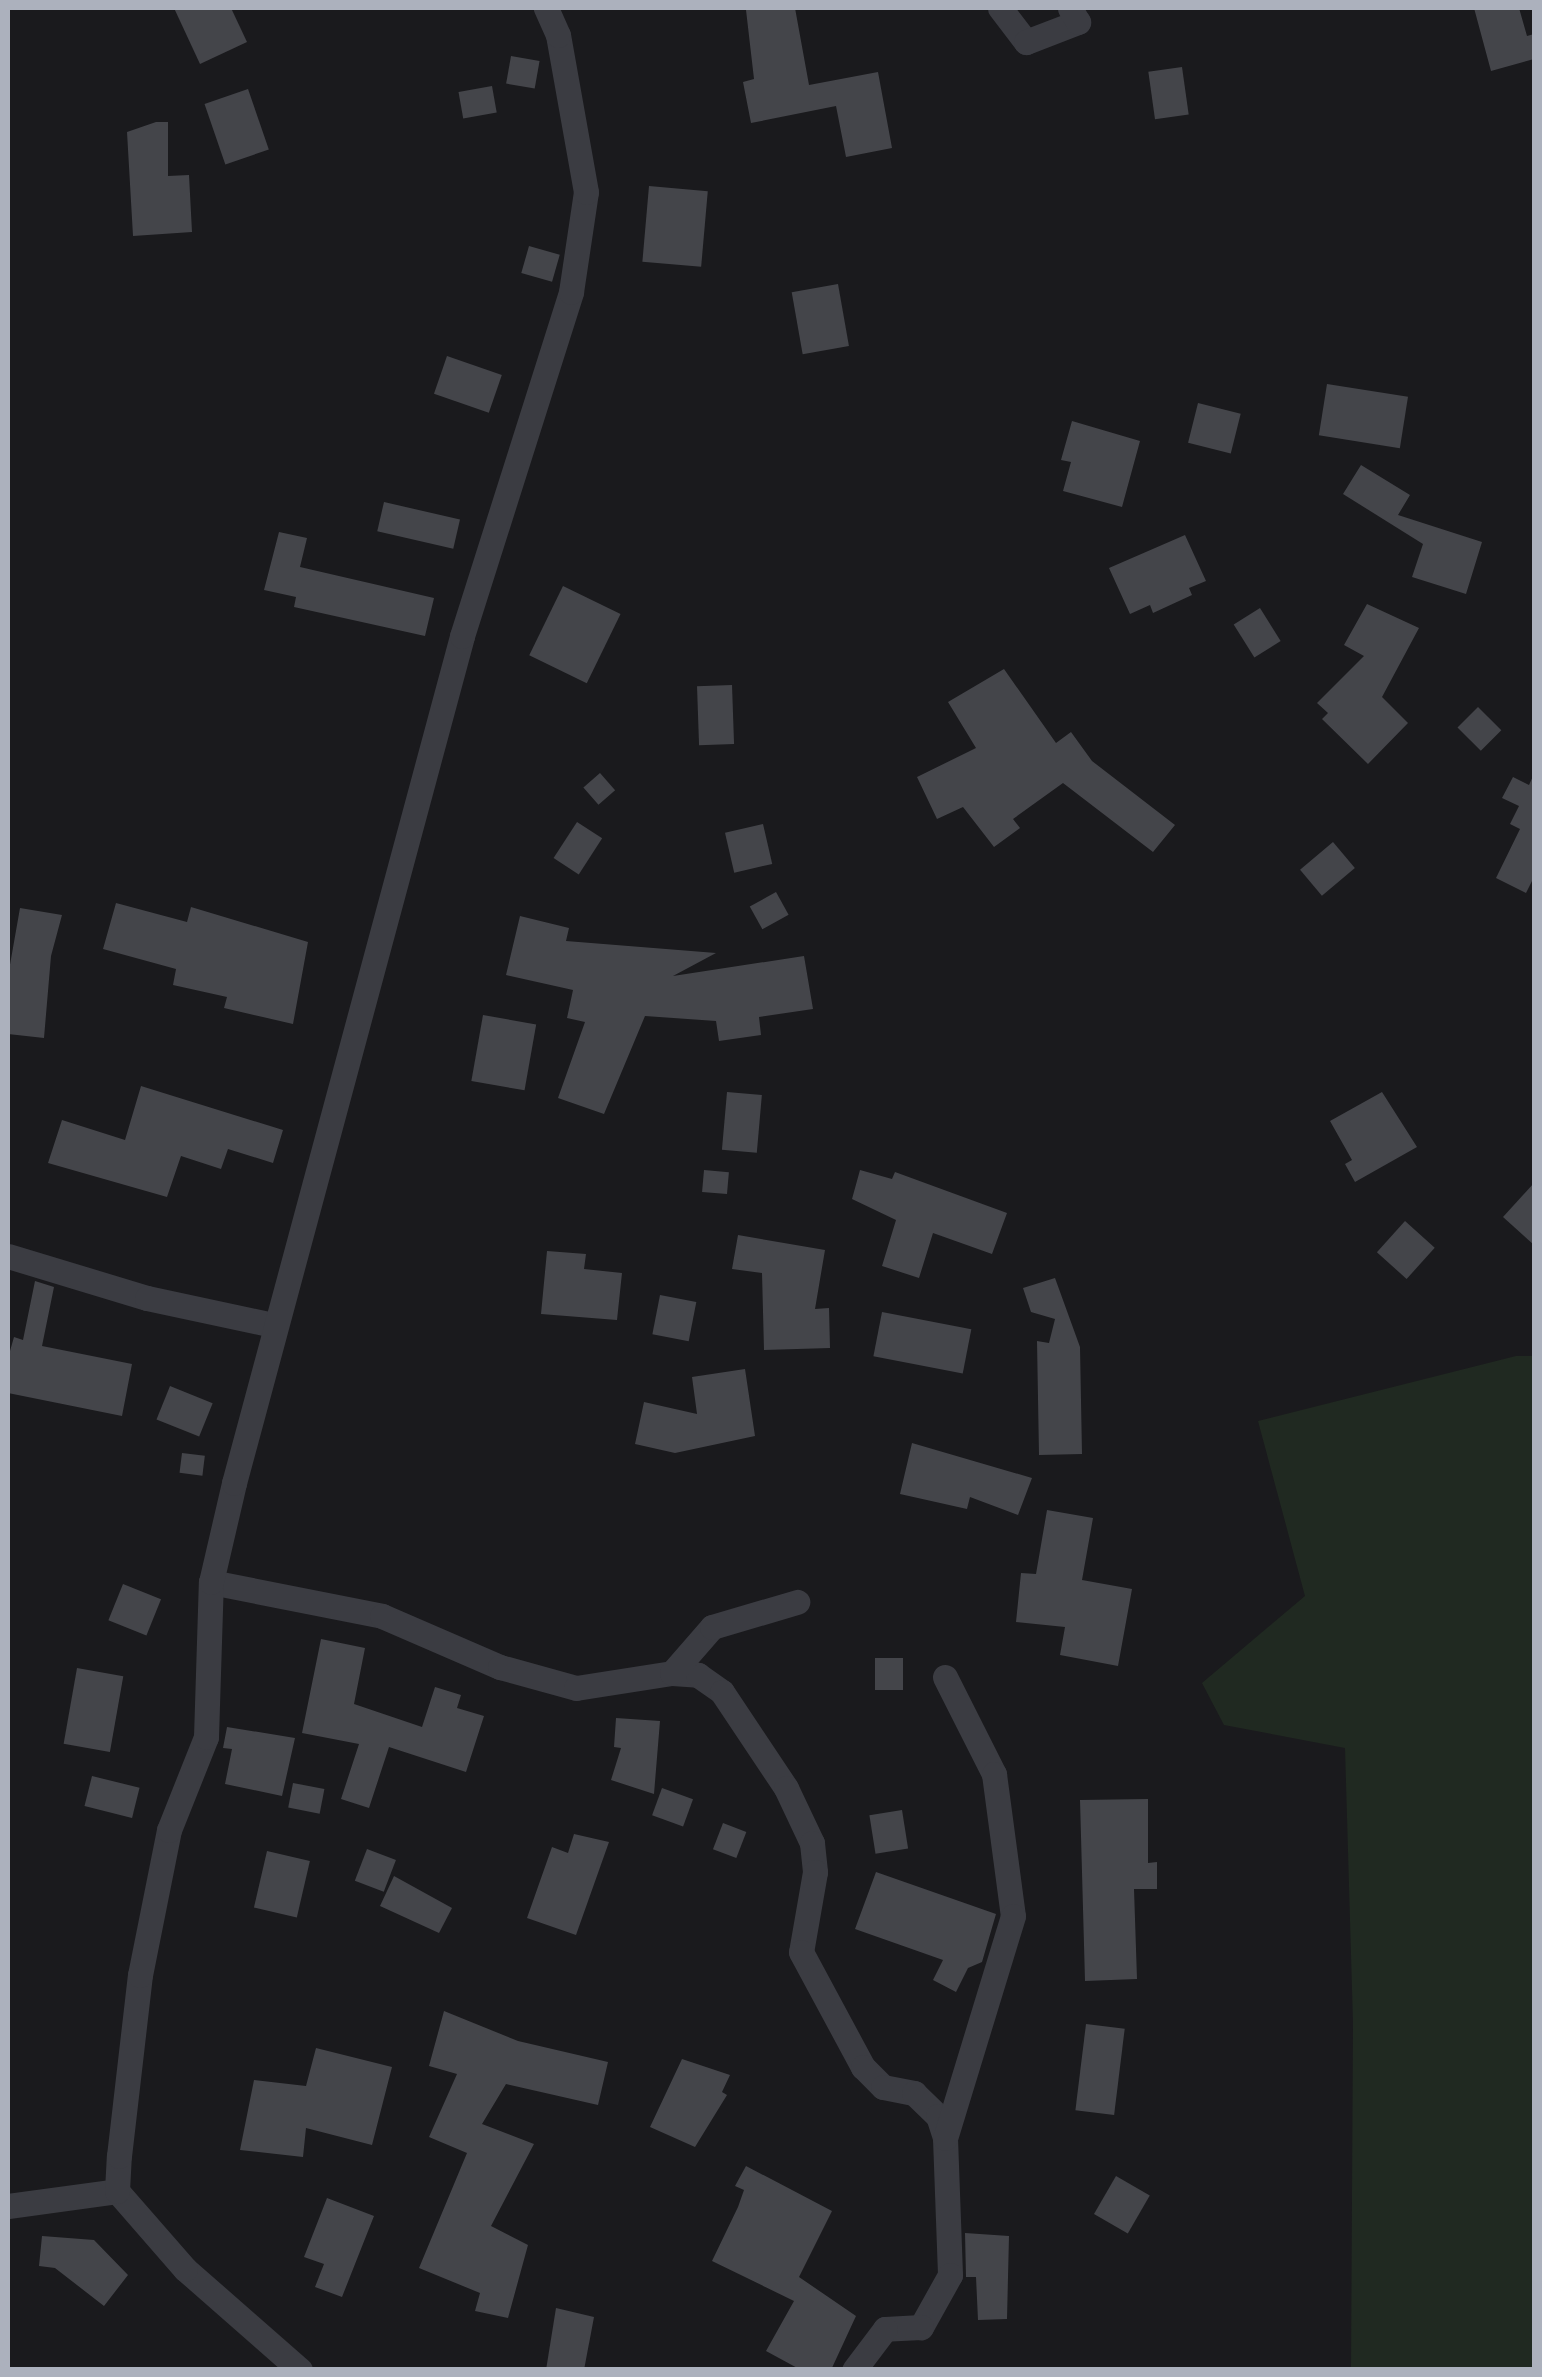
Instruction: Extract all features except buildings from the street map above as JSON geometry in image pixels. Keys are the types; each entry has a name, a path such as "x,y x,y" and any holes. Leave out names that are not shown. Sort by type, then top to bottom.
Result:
{"street":[{"path":"300,2370 185,2268 117,2191 144,1957 168,1830 206,1737 212,1582 274,1325 462,636 571,292 586,192 558,35 546,8"},
{"path":"1000,8 1026,42 1078,22 1070,8"},
{"path":"8,1256 147,1298 274,1325"},
{"path":"212,1582 382,1616 500,1666 576,1688 672,1673 698,1675 722,1692 799,1809 815,1872 802,1952 864,2067 884,2087 914,2093 938,2116 945,2138 950,2275 921,2327 885,2329 854,2370"},
{"path":"672,1673 712,1627 797,1602"},
{"path":"945,1676 994,1774 1012,1916 945,2138"},
{"path":"8,2206 117,2191"}],"shaded area":[{"path":"1516,1356 1534,1356 1534,2369 1351,2369 1353,2023 1345,1748 1224,1725 1202,1683 1305,1596 1258,1421"}]}
